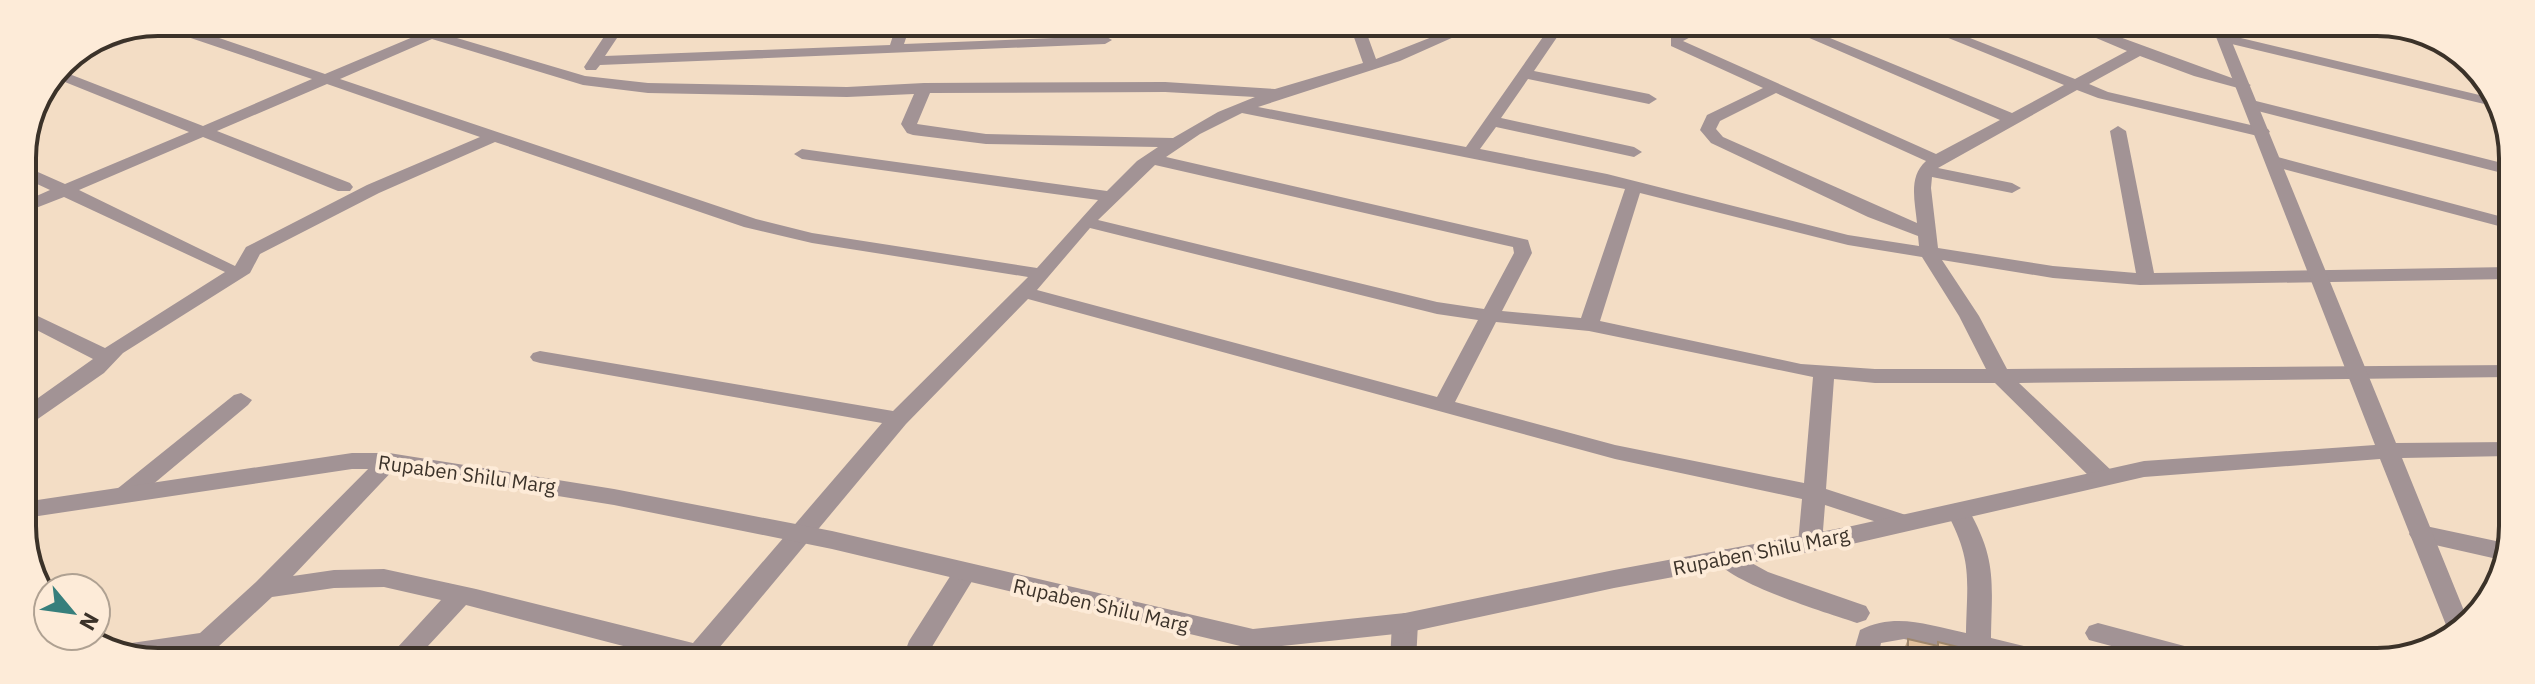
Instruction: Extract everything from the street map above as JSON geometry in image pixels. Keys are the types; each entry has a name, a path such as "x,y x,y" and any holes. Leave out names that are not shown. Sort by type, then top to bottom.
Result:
{"street":[{"path":"198,36 761,226 838,243 1042,274"},
{"path":"36,203 425,36"},
{"path":"437,36 583,80 648,88 767,92 1165,87 1277,93"},
{"path":"583,80 611,36"},
{"path":"895,50 900,36"},
{"path":"1361,36 1371,65"},
{"path":"703,648 797,534 898,419 1042,274 1086,222 1151,159 1241,108 1277,93 1371,65 1450,36"},
{"path":"1471,151 1551,36"},
{"path":"1681,36 1676,38 1676,43 1775,88 1931,166 2012,188"},
{"path":"1813,36 2012,119"},
{"path":"1951,36 2075,85 2131,103 2262,132"},
{"path":"2102,36 2199,73 2243,85"},
{"path":"2223,36 2455,619"},
{"path":"2240,36 2484,100"},
{"path":"595,61 1105,40"},
{"path":"2105,478 2000,376 1969,316 1929,254 1922,188 1931,166 2140,50"},
{"path":"1524,74 1649,99"},
{"path":"67,78 344,187"},
{"path":"924,88 909,124 913,130 929,134 986,139 1177,143"},
{"path":"1775,88 1713,118 1708,130 1717,140 1874,213 1927,233"},
{"path":"2252,105 2499,167"},
{"path":"1241,108 1471,151 1634,186 1848,240 2053,272 2146,279 2499,273"},
{"path":"1491,121 1634,152"},
{"path":"2118,131 2146,279"},
{"path":"36,400 97,368 104,359 243,269 252,251 373,189 493,137"},
{"path":"802,154 1112,197"},
{"path":"1151,159 1522,244 1523,253 1443,406"},
{"path":"2274,161 2499,221"},
{"path":"36,176 226,267"},
{"path":"1589,325 1634,186"},
{"path":"1086,222 1437,308 1589,325 1801,370 1875,376 2499,371"},
{"path":"1024,292 1615,452 1814,493 1904,523"},
{"path":"36,321 98,352 104,359"},
{"path":"540,357 898,419"},
{"path":"1810,543 1824,371"},
{"path":"125,495 241,400"},
{"name":"Rupaben Shilu Marg","path":"36,508 352,461 389,461 525,480 797,534 1253,639 1405,623 1810,543 2144,469 2388,451 2499,449"},
{"path":"200,648 265,589 389,461"},
{"path":"1958,511 1973,539 1980,564 1978,646"},
{"path":"2421,534 2497,550"},
{"path":"1726,558 1759,578 1857,613"},
{"path":"918,648 965,573"},
{"path":"265,589 334,579 384,578 662,648"},
{"path":"410,648 461,595"},
{"path":"1404,648 1405,623"},
{"path":"1867,648 1869,637 1883,630 1904,629 1987,648"},
{"path":"2098,633 2154,648"}],"building":[{"path":"1908,639 1962,648 1908,648"}]}
